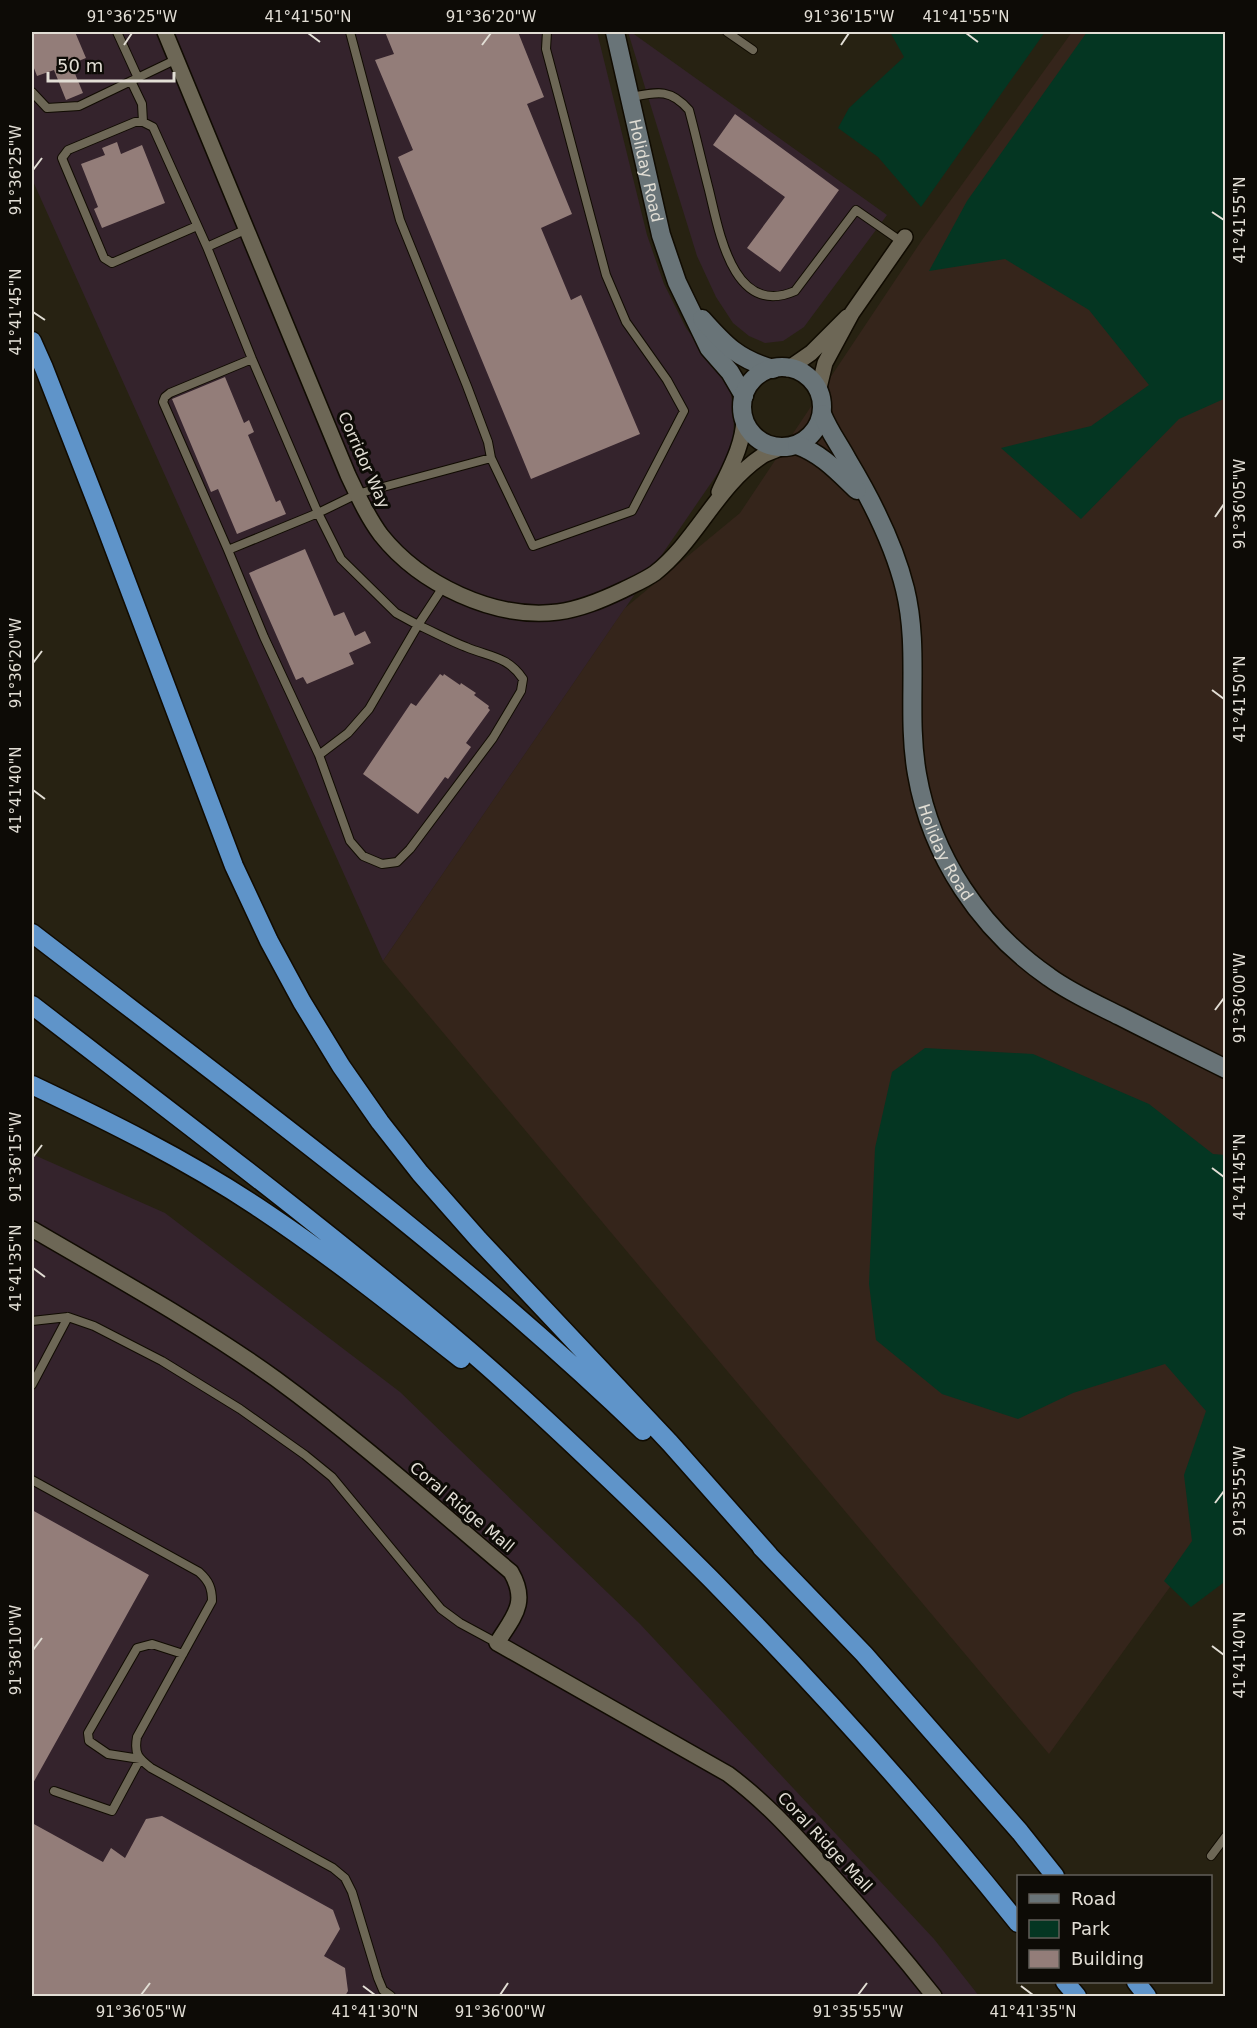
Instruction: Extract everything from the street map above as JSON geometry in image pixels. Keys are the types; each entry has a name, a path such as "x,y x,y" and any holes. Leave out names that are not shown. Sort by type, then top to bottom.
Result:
{"highway":[{"path":"32,341 101,514 234,866 269,941 307,1011 341,1066 380,1122 420,1173 479,1240 670,1443 769,1556"},
{"path":"32,933 439,1250 635,1423 864,1654 1020,1832 1054,1875"},
{"path":"32,1005 353,1254 461,1344 570,1442 675,1541 777,1646 957,1847 1017,1922"},
{"path":"32,1085 111,1122 254,1204 358,1278 570,1442"},
{"path":"1066,1983 1077,1996"},
{"path":"1137,1983 1147,1996"}],"street":[{"name":"Corridor Way","path":"165,32 368,517 382,537 401,556 443,587 468,600 492,606 527,612 556,612 581,607 606,598 653,574 669,561 687,540 713,503 739,448 744,419"},
{"name":"Holiday Road","path":"615,32 661,235 677,282 709,348 738,383 744,396"},
{"path":"819,392 825,363 852,313 903,240"},
{"name":"Holiday Road","path":"691,307 730,348 751,362 780,369 797,370 809,378 819,392 822,400 822,414 831,437 849,462 896,558 911,622 914,660 913,745 924,804 947,863 963,890 1002,938 1050,978 1083,998 1226,1069"},
{"path":"744,419 742,410 744,396 747,387 756,377 765,371 780,369 811,354 852,313"},
{"path":"790,446 810,436 822,414"},
{"name":"Holiday Road","path":"744,419 750,431 761,441 774,446 809,449 828,461 870,502"},
{"name":"Corridor Way","path":"713,503 764,455 790,446"},
{"name":"Coral Ridge Mall","path":"32,1229 185,1318 274,1378 360,1444 512,1572 518,1583 519,1607 497,1643 728,1774 756,1795 775,1812 857,1904 934,1996"}],"lane":[{"path":"117,32 142,104 143,122"},
{"path":"350,32 400,220 467,386 488,442 491,458 533,546 632,511 684,411 667,380 626,322 606,275 546,49 547,32"},
{"path":"726,32 753,50"},
{"path":"32,92 47,108 79,106 177,59"},
{"path":"629,97 659,92 676,98 689,110 723,248 735,271 747,285 758,293 770,296 795,291 856,210 903,240"},
{"path":"197,226 112,263 104,258 62,158 68,150 135,122 153,126 207,247 318,513 341,559 396,613 466,648 502,659 516,668 523,679 521,691 493,738 410,849 397,862 382,864 371,860 363,856 350,841 319,755 264,637 163,402 165,396 170,393 252,359"},
{"path":"207,247 247,229"},
{"path":"228,550 318,513 357,494 491,458"},
{"path":"319,755 348,733 369,709 443,587"},
{"path":"32,1385 68,1317"},
{"path":"32,1321 68,1317 94,1326 162,1361 240,1409 332,1477 441,1609 460,1623 497,1643"},
{"path":"32,1480 199,1572 212,1588 212,1601 137,1737 135,1749 140,1759"},
{"path":"183,1654 152,1644 137,1648 88,1734 90,1741 108,1754 140,1759 170,1779 333,1868 345,1878 352,1892 378,1978 384,1990 391,1996"},
{"path":"54,1791 112,1811 140,1759"},
{"path":"1211,1856 1226,1836"}],"shaded area":[{"path":"32,32 597,32 647,235 664,284 686,328 730,387 734,416 733,451 383,961 32,179"},
{"path":"628,32 887,215 804,327 783,341 765,343 749,336 733,323 716,297 697,256"},
{"path":"1072,32 1225,32 1225,1511 1049,1754 383,961 625,608 740,513 922,240"},
{"path":"32,1154 165,1213 400,1392 640,1624 934,1939 979,1996 32,1996"}],"green space":[{"path":"890,32 1045,32 921,207 878,157 838,128 849,108 904,57"},
{"path":"1087,32 1225,32 1226,398 1179,419 1081,519 1001,448 1091,426 1149,385 1089,310 1005,259 929,271 967,201"},
{"path":"925,1048 1033,1054 1149,1104 1213,1154 1225,1155 1225,1570 1223,1583 1191,1607 1164,1581 1192,1541 1184,1475 1206,1411 1165,1364 1073,1393 1018,1419 942,1394 876,1340 869,1284 875,1148 892,1072"}],"building":[{"path":"32,32 75,32 86,58 71,64 83,93 66,100 54,70 37,76 32,63"},
{"path":"385,32 518,32 544,97 527,104 572,214 541,228 571,300 581,295 640,434 531,479 398,157 413,150 375,60 394,54"},
{"path":"735,114 839,190 780,272 747,248 785,197 713,145"},
{"path":"117,142 121,154 142,145 165,203 102,228 94,209 98,207 81,164 105,155 102,148"},
{"path":"225,377 244,423 249,420 254,432 248,435 276,502 280,500 286,514 237,534 218,489 211,492 172,399"},
{"path":"305,549 334,616 344,612 355,636 365,631 371,643 349,653 354,664 307,684 303,677 296,680 249,573"},
{"path":"440,674 443,676 444,674 476,693 474,695 489,706 490,710 466,743 471,747 448,779 445,777 418,814 363,774 411,703 416,706"},
{"path":"32,1510 149,1575 32,1785"},
{"path":"162,1816 333,1910 340,1929 324,1956 345,1968 348,1991 345,1996 32,1996 32,1823 103,1862 111,1848 125,1858 146,1819"}]}
